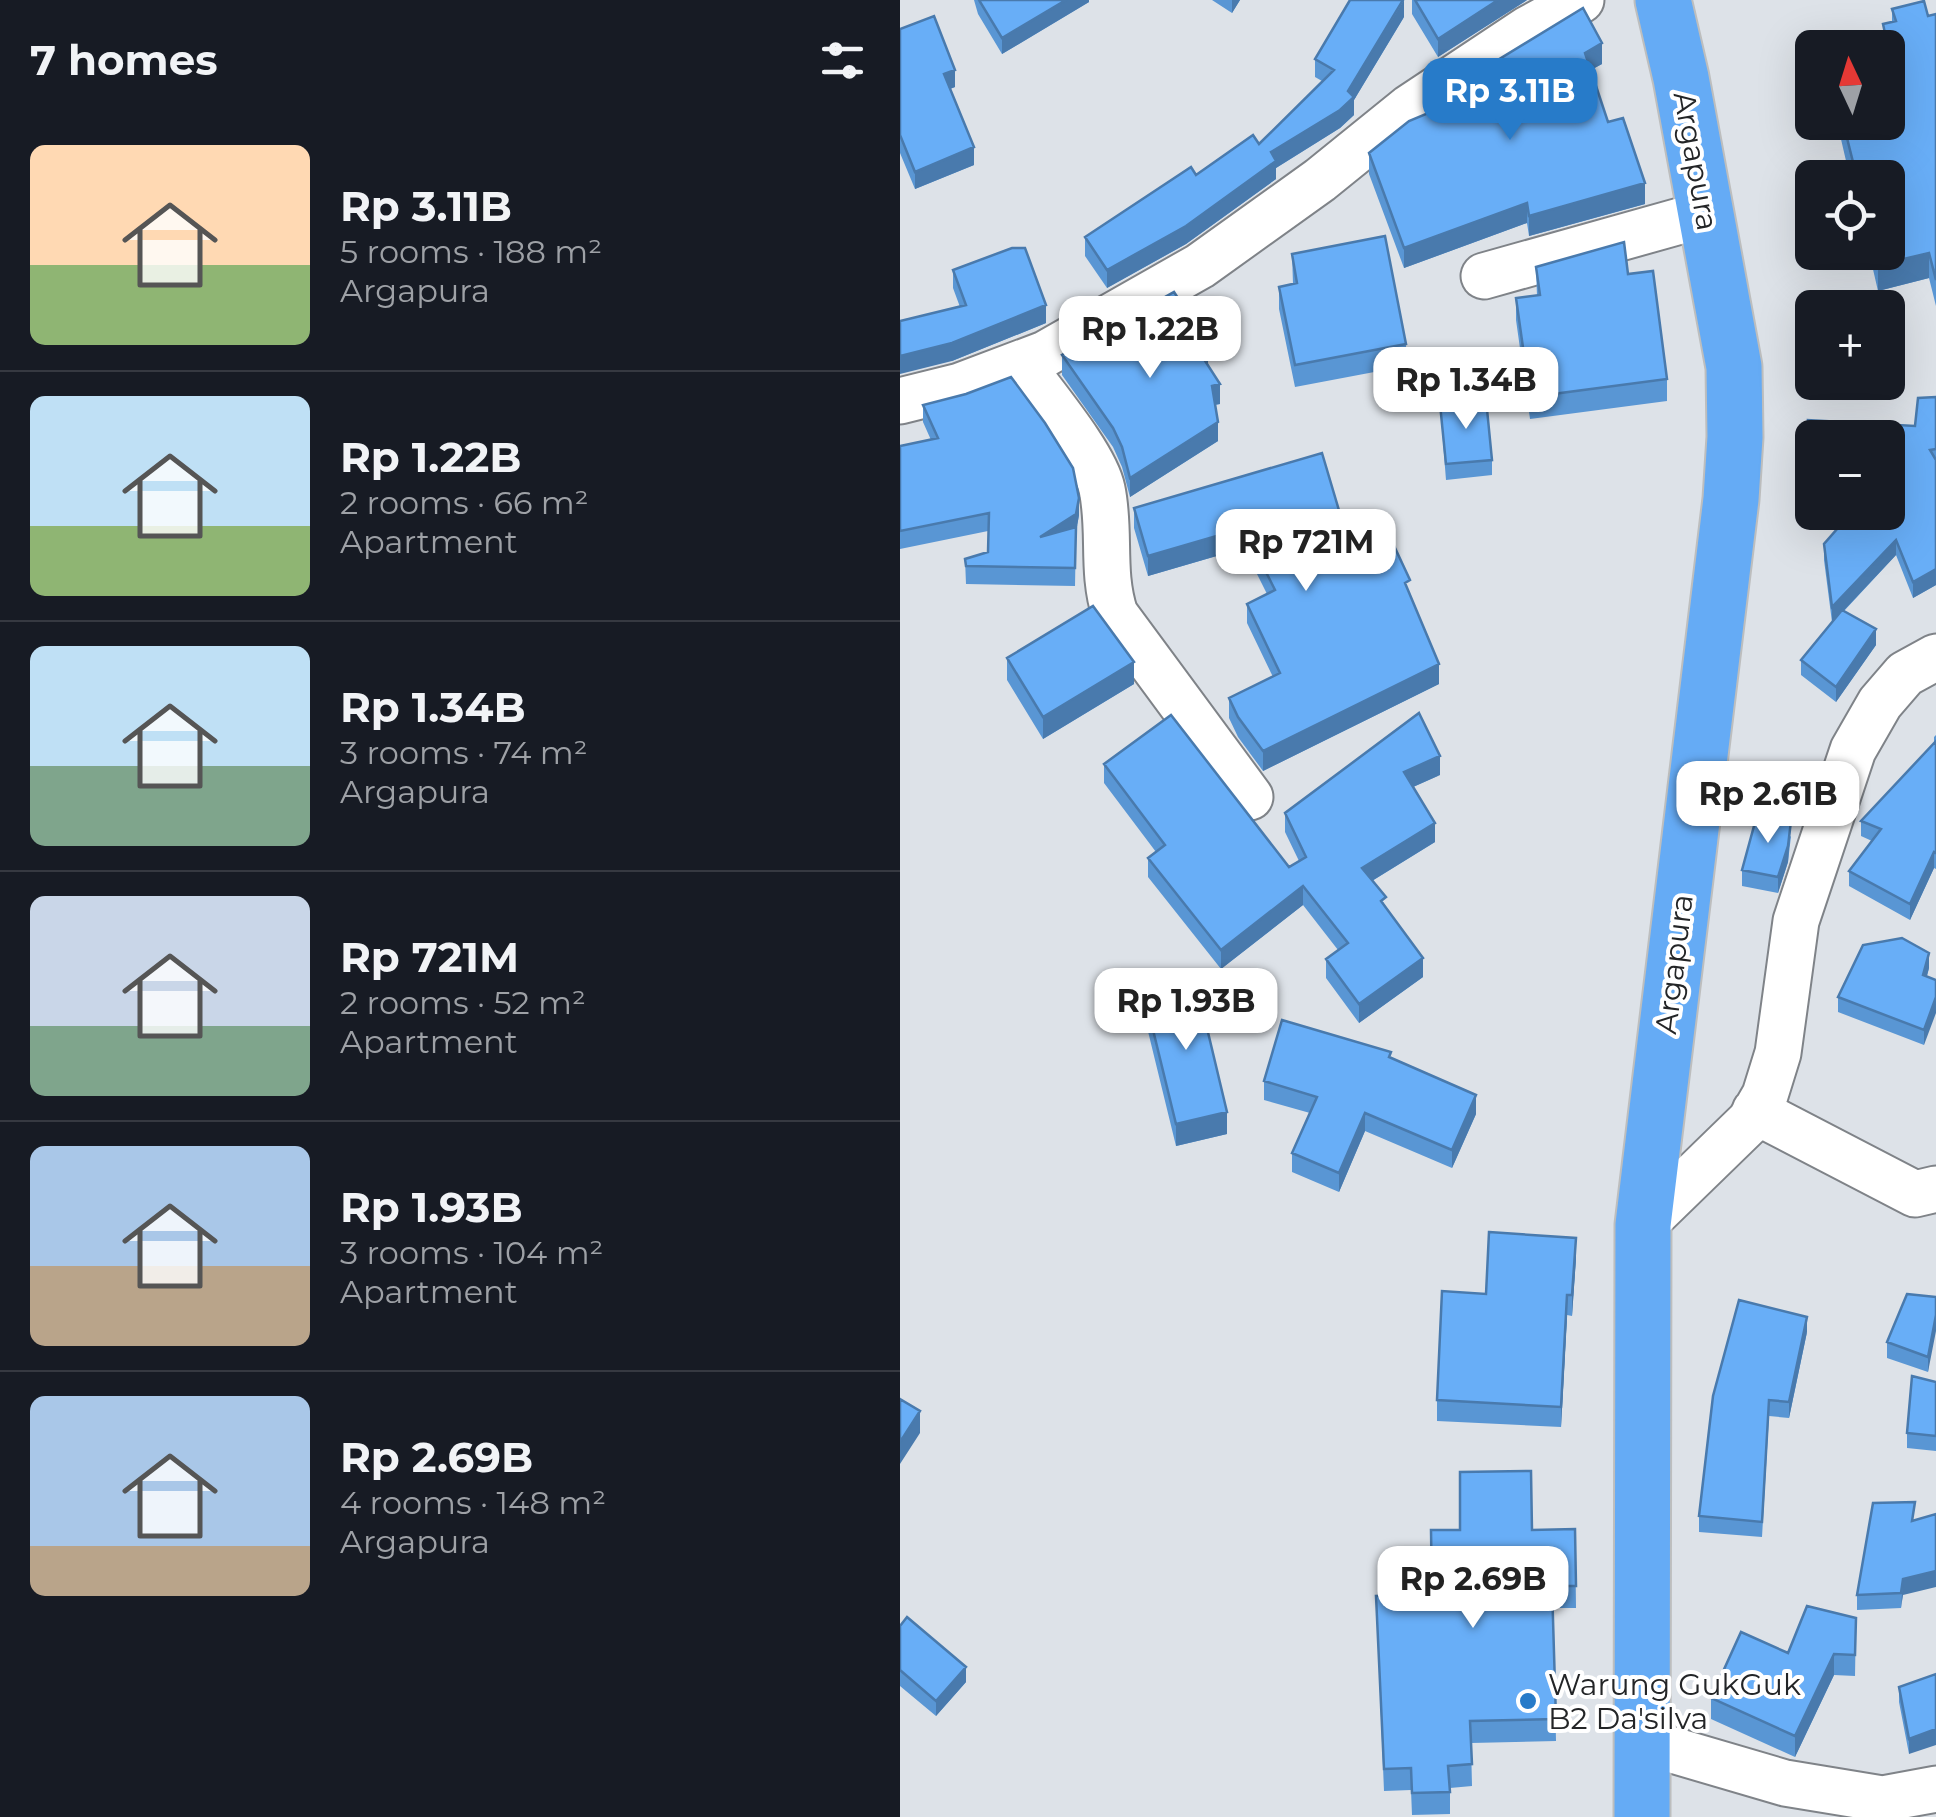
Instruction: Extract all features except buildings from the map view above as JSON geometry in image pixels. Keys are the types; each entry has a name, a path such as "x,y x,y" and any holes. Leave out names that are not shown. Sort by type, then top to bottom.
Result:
{"highway":[{"name":"Argapura","path":"1642,1817 1644,1225 1731,498 1735,437 1734,366 1663,0"}],"street":[{"path":"900,400 960,386 1045,354 1200,266 1320,180 1409,108 1528,29 1581,0"},
{"path":"1484,276 1705,214"},
{"path":"1021,364 1091,462 1102,486 1107,590 1114,614 1250,797"},
{"path":"1644,1225 1750,1121 1765,1095 1778,1053 1796,921 1853,750 1880,704 1905,674 1936,656"},
{"path":"1755,1111 1915,1194 1936,1189"},
{"path":"1642,1741 1785,1784 1882,1799 1936,1789"}],"place":[{"name":"Warung GukGuk B2 Da'silva","path":"1528,1701"}]}
